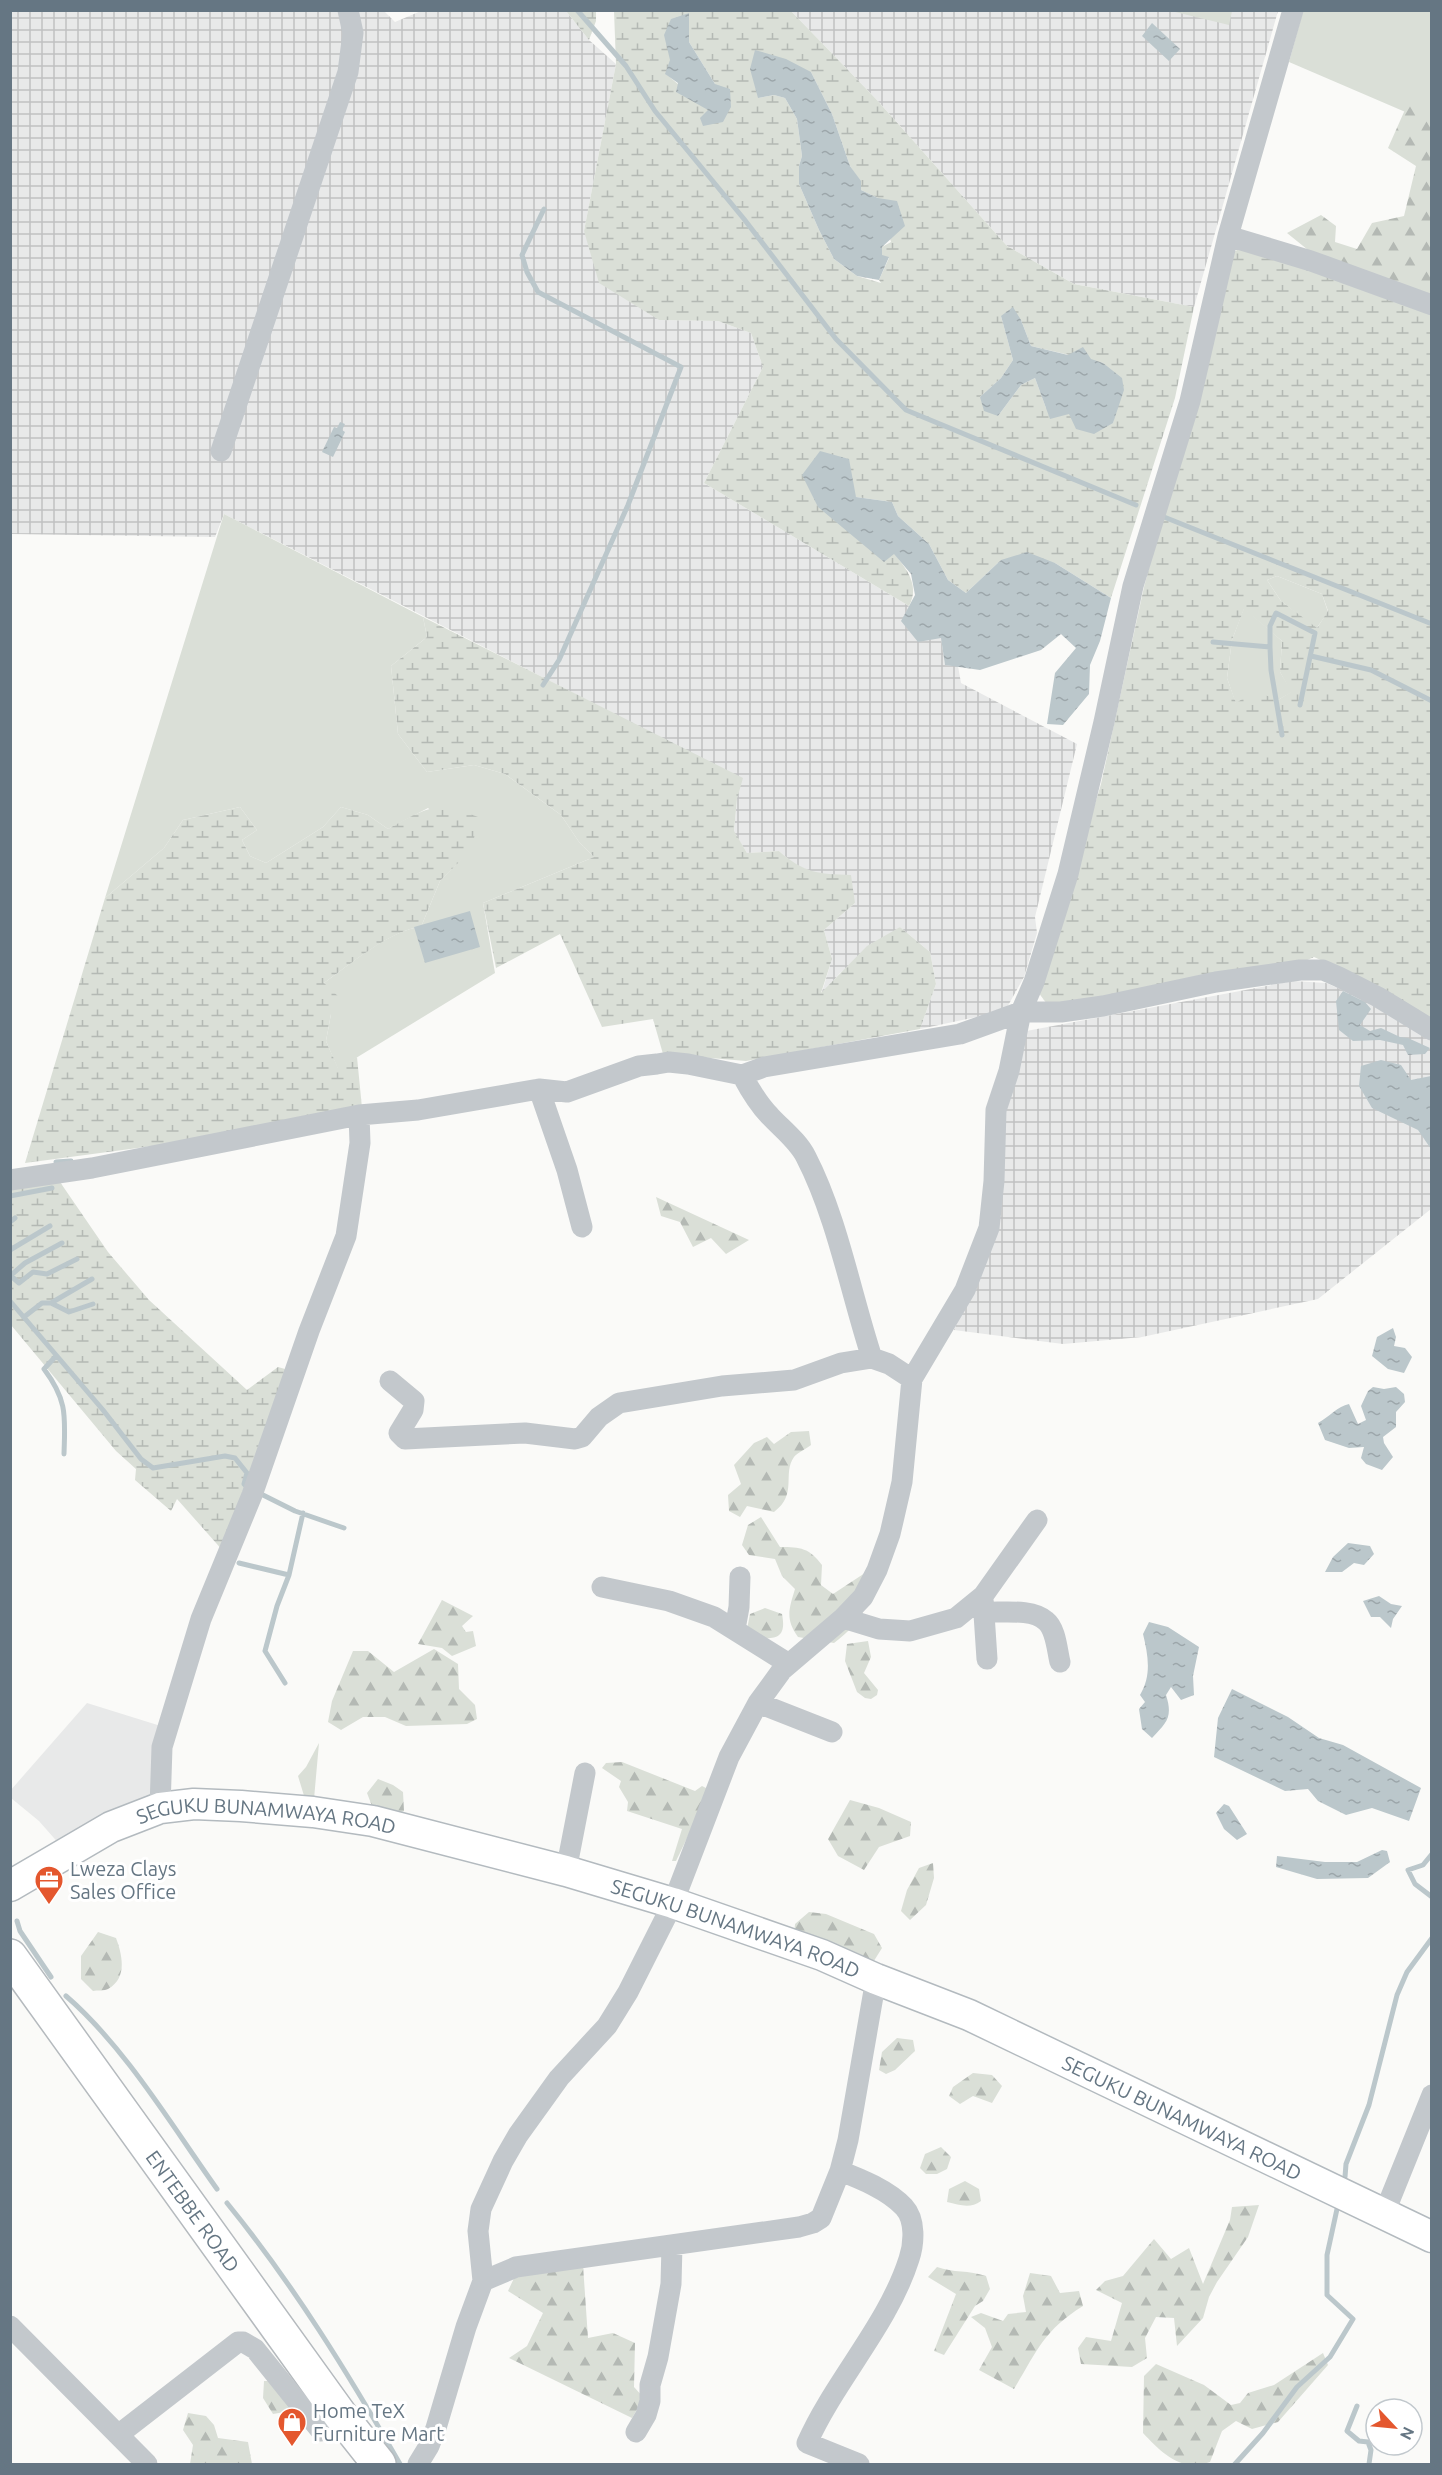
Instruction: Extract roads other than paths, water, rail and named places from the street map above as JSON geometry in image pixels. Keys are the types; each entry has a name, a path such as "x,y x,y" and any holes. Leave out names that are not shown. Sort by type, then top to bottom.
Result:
{"main road":[{"name":"SEGUKU BUNAMWAYA ROAD","path":"10,1886 111,1827 160,1808 194,1804 241,1806 313,1812 373,1821 566,1871 673,1903 822,1954 876,1979 969,2015 1431,2237"},
{"name":"ENTEBBE ROAD","path":"10,1956 340,2416 379,2464"}],"street":[{"path":"222,451 348,72 352,33 348,10"},
{"path":"418,2464 436,2428 466,2327 483,2281 478,2230 481,2209 503,2161 518,2135 559,2078 611,2020 628,1992 673,1903 729,1756 758,1703 782,1670 843,1618 862,1597 873,1579 890,1534 902,1482 912,1379 965,1290 989,1228 994,1180 996,1110 1010,1071 1021,1012 1034,982 1068,874 1104,723 1133,586 1190,401 1228,236 1293,10"},
{"path":"1228,236 1311,261 1431,305"},
{"path":"10,1180 92,1168 359,1115 418,1110 539,1089 567,1092 639,1066 669,1062 704,1066 742,1075 764,1066 960,1034 1021,1012 1061,1012 1103,1006 1216,982 1300,970 1323,970 1378,997 1431,1030"},
{"path":"742,1075 757,1101 800,1147 812,1168 872,1358"},
{"path":"539,1089 567,1170 582,1227"},
{"path":"160,1808 162,1748 195,1638 252,1495 309,1331 346,1236 360,1143 359,1115"},
{"path":"390,1381 414,1401 413,1410 399,1433 405,1439 525,1433 575,1439 582,1437 599,1417 619,1403 722,1386 794,1380 841,1363 872,1358 889,1364 912,1379"},
{"path":"843,1618 879,1629 910,1631 956,1618 983,1604 1037,1520"},
{"path":"735,1629 739,1607 740,1577"},
{"path":"602,1587 669,1601 714,1617 789,1664"},
{"path":"983,1604 987,1659"},
{"path":"983,1604 1032,1614 1047,1621 1053,1632 1060,1662"},
{"path":"758,1703 832,1732"},
{"path":"566,1871 585,1773"},
{"path":"483,2281 516,2266 813,2223 820,2218 828,2206 848,2140 876,1979"},
{"path":"1384,2214 1431,2095"},
{"path":"840,2171 870,2183 904,2207 911,2221 913,2238 910,2258 900,2283 818,2418 807,2443 859,2464"},
{"path":"636,2432 646,2415 650,2401 650,2385 658,2357 672,2284 672,2245"},
{"path":"10,2326 147,2464"},
{"path":"118,2435 238,2342 243,2342 255,2349 321,2431 340,2416"}],"water":[{"path":"689,13 689,42 715,84 730,89 731,107 723,122 703,126 700,118 708,110 676,92 678,83 665,74 670,60 664,35 671,19"},
{"path":"1152,23 1180,49 1169,61 1142,36"},
{"path":"755,50 786,59 811,72 832,114 850,166 861,181 861,190 878,198 897,201 905,226 882,247 882,255 889,257 879,280 857,276 834,259 799,184 799,166 802,156 797,119 785,98 774,95 758,98 750,69"},
{"path":"1013,307 1021,320 1031,346 1068,355 1083,347 1091,359 1103,363 1122,378 1124,390 1113,423 1094,434 1076,429 1069,414 1050,419 1035,378 1021,385 998,416 984,411 980,397 1001,378 1013,360 1001,316"},
{"path":"340,422 345,424 342,430 345,432 333,457 322,452 334,427 337,428"},
{"path":"820,451 849,459 856,497 892,502 898,516 929,544 948,580 966,593 1001,560 1027,552 1055,563 1111,598 1100,641 1090,665 1089,694 1063,725 1047,724 1055,673 1076,648 1061,634 1041,650 980,670 945,665 941,638 918,642 901,621 915,595 911,574 894,554 884,562 818,507 802,475"},
{"path":"470,911 480,947 425,963 414,927"},
{"path":"1343,991 1365,1002 1371,1009 1360,1025 1370,1031 1381,1028 1430,1048 1425,1054 1408,1055 1403,1045 1380,1040 1353,1041 1339,1030 1336,1001"},
{"path":"1381,1060 1401,1065 1411,1080 1431,1076 1431,1149 1418,1130 1372,1108 1359,1086 1361,1066"},
{"path":"1393,1328 1396,1337 1394,1346 1405,1348 1412,1357 1404,1373 1388,1369 1372,1356 1377,1337"},
{"path":"1373,1387 1384,1389 1396,1387 1404,1394 1405,1402 1396,1412 1396,1427 1383,1437 1393,1457 1382,1470 1366,1464 1361,1458 1364,1447 1349,1448 1325,1440 1318,1423 1349,1404 1358,1424 1366,1420 1361,1406 1368,1391"},
{"path":"1348,1543 1370,1546 1374,1554 1364,1565 1354,1563 1342,1572 1325,1572 1333,1557"},
{"path":"1379,1596 1391,1604 1402,1606 1393,1619 1391,1628 1380,1617 1371,1617 1363,1601"},
{"path":"1149,1622 1168,1627 1199,1647 1193,1676 1194,1695 1181,1700 1171,1687 1166,1695 1169,1714 1162,1728 1152,1738 1142,1729 1139,1709 1145,1702 1140,1695 1148,1672 1143,1634"},
{"path":"1232,1689 1288,1717 1319,1738 1343,1745 1421,1788 1409,1821 1372,1808 1346,1815 1318,1801 1308,1789 1285,1791 1214,1757 1218,1718"},
{"path":"1224,1804 1229,1806 1247,1834 1237,1840 1224,1829 1216,1813"},
{"path":"1382,1850 1387,1851 1390,1862 1368,1878 1317,1879 1276,1867 1277,1856 1325,1862 1357,1862"}],"waterway":[{"path":"577,10 626,66 655,111 744,219 836,339 906,410 1136,505"},
{"path":"543,685 559,660 628,505 681,367 538,292 527,272 522,255 544,209"},
{"path":"1164,517 1432,624"},
{"path":"1270,647 1270,626 1276,613 1315,633 1300,705"},
{"path":"1213,642 1270,647 1271,670 1282,735"},
{"path":"1311,656 1371,670 1432,701"},
{"path":"56,1162 71,1161"},
{"path":"10,1196 52,1188"},
{"path":"10,1222 15,1218"},
{"path":"10,1250 50,1226"},
{"path":"10,1276 25,1263 62,1243"},
{"path":"11,1276 19,1283 33,1272 47,1274 77,1259"},
{"path":"24,1317 42,1303 51,1303 92,1279"},
{"path":"10,1301 103,1410 141,1459 153,1468 225,1456 235,1458 247,1473 244,1484 249,1489"},
{"path":"51,1303 69,1312 93,1304"},
{"path":"56,1356 44,1369 61,1400 65,1430 64,1454"},
{"path":"261,1494 295,1511 344,1528"},
{"path":"285,1683 265,1651 277,1606 289,1575 303,1513"},
{"path":"239,1563 289,1575"},
{"path":"1432,1854 1423,1865 1408,1870 1415,1884 1432,1897"},
{"path":"17,1921 20,1931 51,1977"},
{"path":"1345,2177 1346,2164 1369,2105 1397,1995 1407,1972 1432,1938"},
{"path":"66,1996 88,2016 128,2063 217,2189"},
{"path":"227,2203 275,2265 319,2330 400,2464"},
{"path":"1235,2464 1263,2433 1297,2387 1330,2357 1353,2319 1327,2295 1327,2255 1337,2209"},
{"path":"1357,2406 1347,2431 1359,2441 1368,2442 1371,2450 1369,2464"}],"place":[{"name":"Lweza Clays Sales Office","path":"49,1906"},
{"name":"Home TeX Furniture Mart","path":"292,2448"}]}
